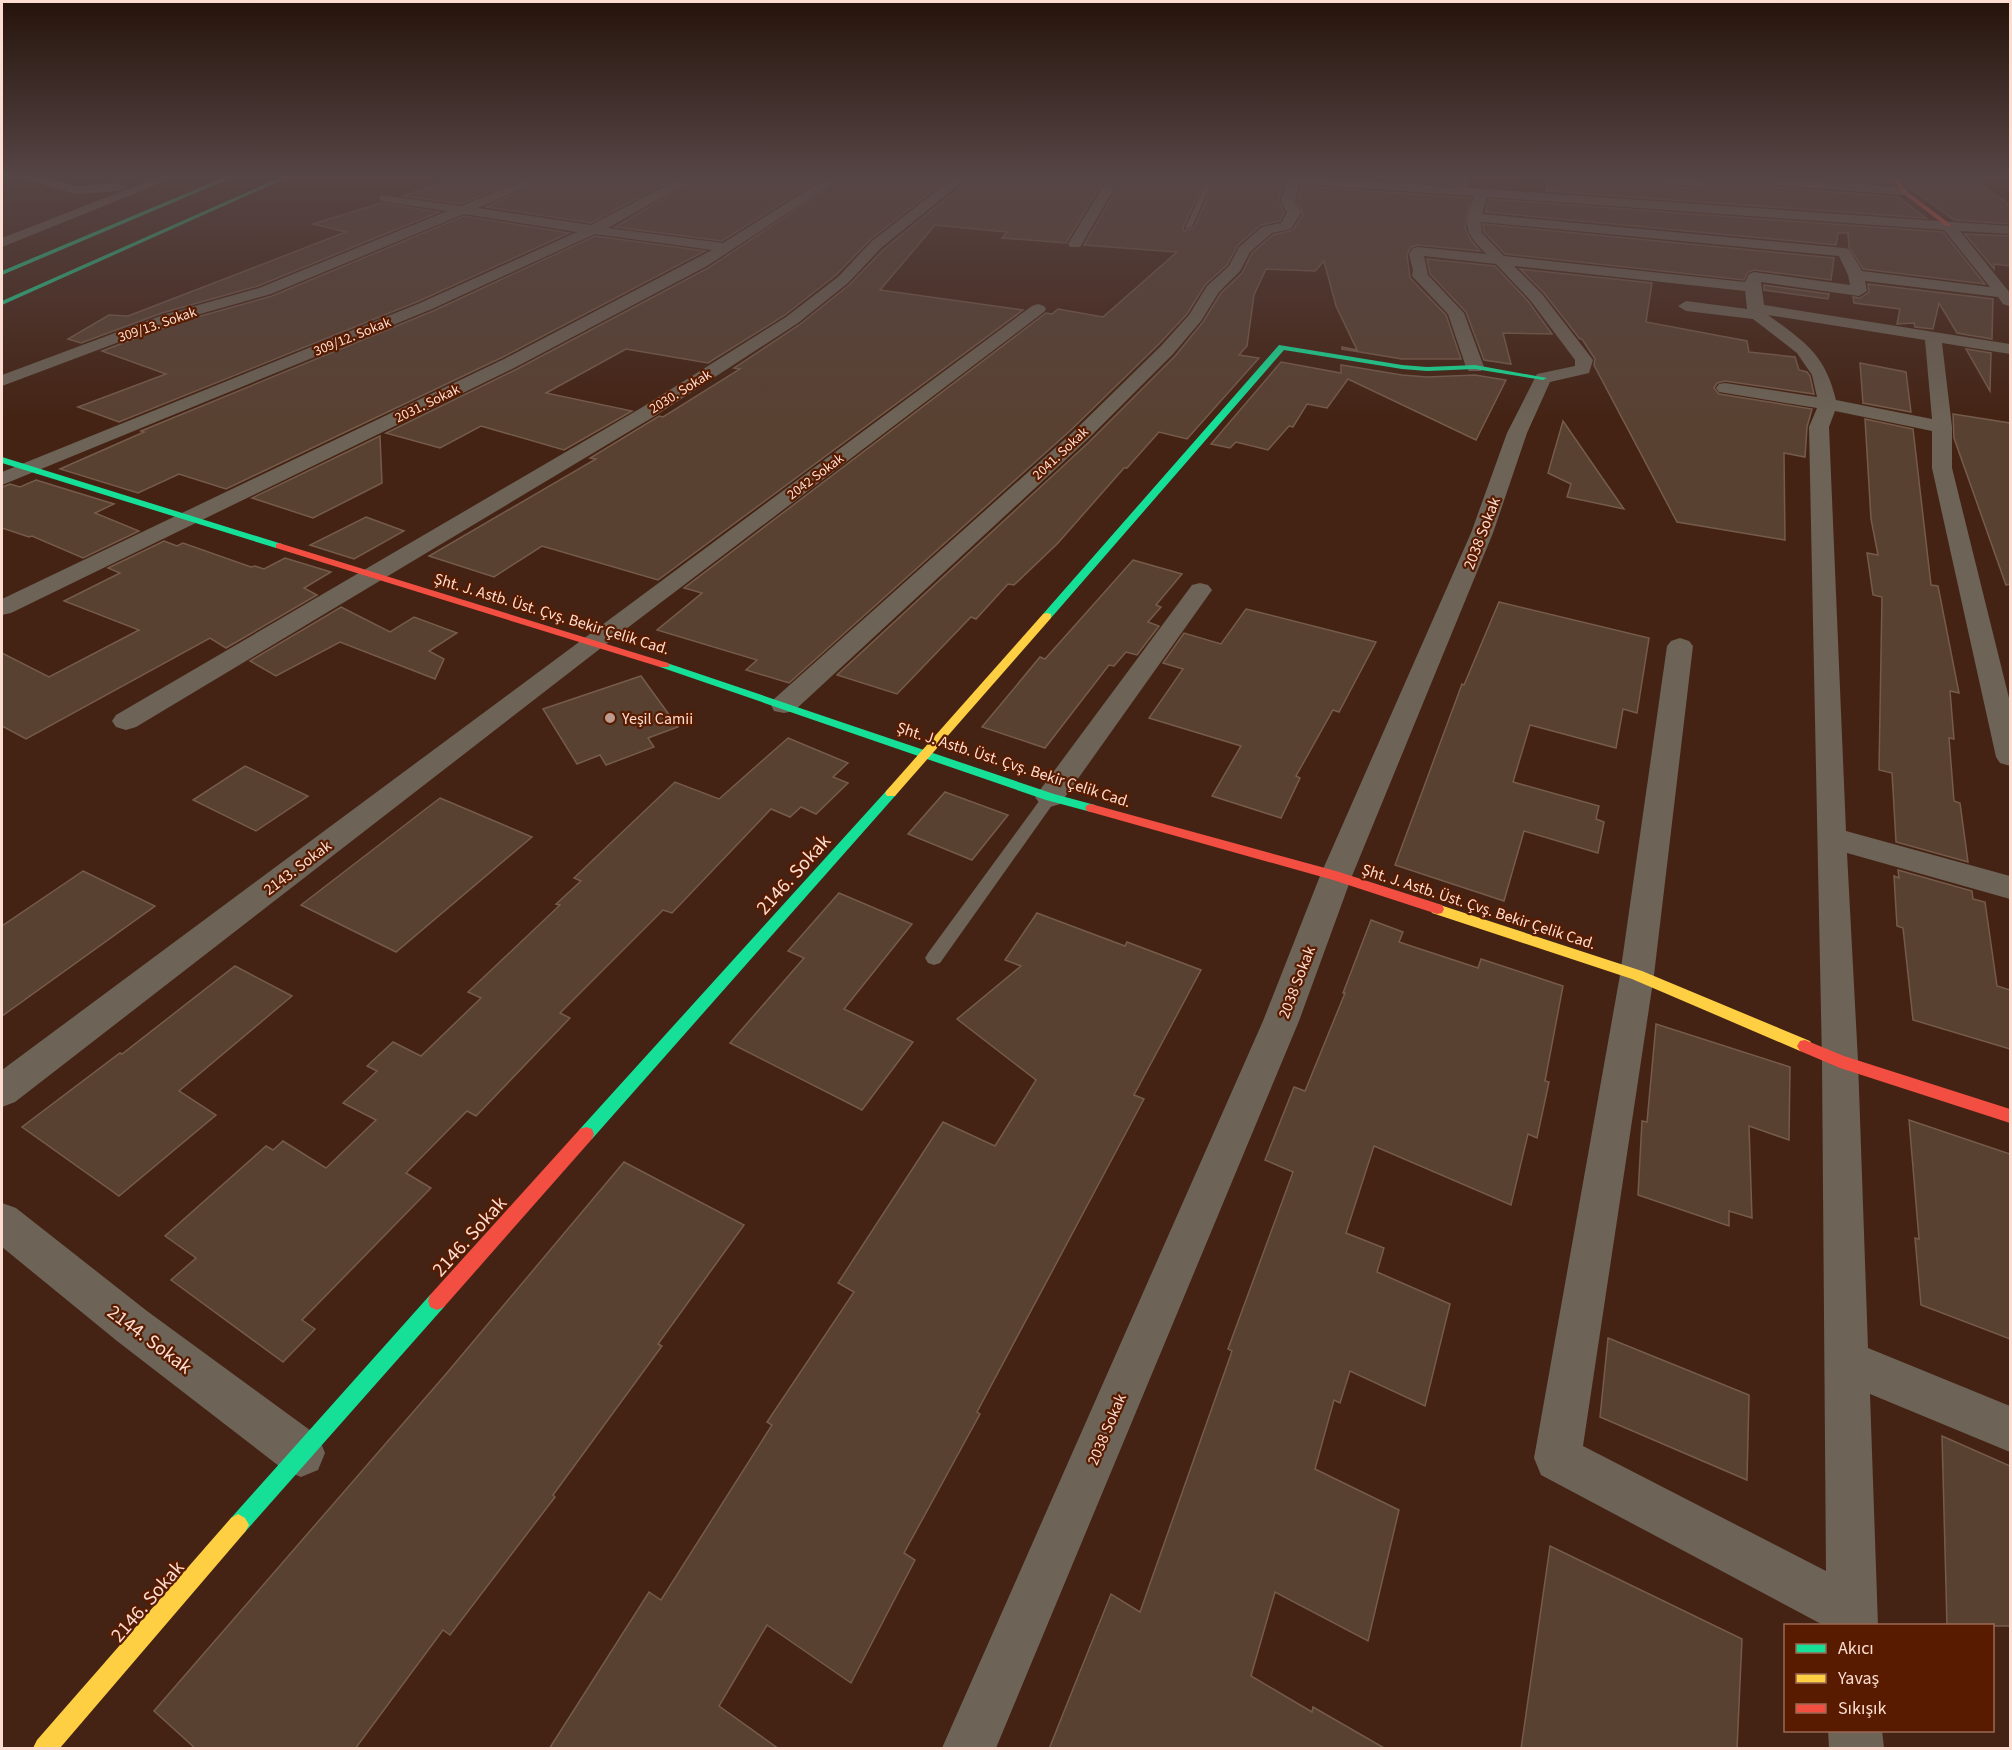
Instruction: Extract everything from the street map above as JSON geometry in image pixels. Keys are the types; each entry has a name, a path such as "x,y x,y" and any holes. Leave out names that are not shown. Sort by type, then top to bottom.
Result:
{"main road":[{"path":"2,273 41,257"},
{"path":"2,303 107,257"},
{"name":"2146. Sokak","path":"45,1749 301,1453 926,754 1281,347 1402,367 1427,369 1475,367"},
{"path":"1475,367 1543,378"},
{"name":"Şht. J. Astb. Üst. Çvş. Bekir Çelik Cad.","path":"2,460 592,643 784,705 1050,797 1336,876 1637,975 1840,1061 2010,1116"}],"street":[{"name":"309/13. Sokak","path":"2,381 170,318 265,291 349,257"},
{"name":"309/12. Sokak","path":"2,479 426,306 534,257"},
{"name":"2031. Sokak","path":"2,608 510,363 713,257"},
{"name":"2030. Sokak","path":"126,721 648,412 792,320 843,280 865,257"},
{"name":"2041. Sokak","path":"784,705 1080,436 1167,350 1195,318 1213,289 1235,268 1241,257"},
{"path":"1417,257 1421,270 1420,276 1456,313 1475,367"},
{"path":"1470,257 2010,349"},
{"path":"1497,257 1536,297 1584,360 1583,369 1543,378"},
{"path":"1846,257 1856,275 1860,291 1754,277 1755,304 1803,349 1821,375 1828,404 1819,427 1840,1061 1852,1619"},
{"path":"1973,257 2006,298"},
{"path":"1856,275 2006,298"},
{"path":"1686,306 1755,304"},
{"name":"2042 Sokak","path":"592,643 1038,309"},
{"path":"1933,337 1942,427 1942,468 2010,757"},
{"name":"2038 Sokak","path":"969,1749 1276,1032 1336,876 1482,533 1517,433 1543,378"},
{"path":"1725,388 1828,404 1942,427"},
{"path":"1050,797 1200,590"},
{"name":"2143. Sokak","path":"2,1091 592,643"},
{"path":"1680,646 1637,975 1558,1458 1852,1619"},
{"path":"1831,838 2010,887"},
{"name":"2144. Sokak","path":"2,1222 132,1326 301,1453"},
{"path":"1845,1361 2010,1429"},
{"path":"1855,1732 1856,1749"}],"lane":[{"path":"934,957 1050,797"}],"building":[{"path":"282,257 330,257 258,286 162,313 81,343 68,339 109,315 128,316"},
{"path":"366,257 517,257 419,301 119,422 78,407 166,374 102,351 176,323 272,296"},
{"path":"550,257 694,257 503,357 226,489 179,474 138,493 60,469 144,432 141,431 433,311"},
{"path":"725,257 854,257 836,275 785,315 708,363 626,349 546,393 632,411 564,450 481,426 440,448 386,433 517,369 708,268"},
{"path":"877,257 908,257 880,290 1023,310 658,580 542,546 494,577 429,556 596,459 590,458 659,416 663,417 740,369 734,368 799,325 849,285"},
{"path":"1172,257 1232,257 1227,265 1205,285 1187,314 1071,430 789,683 746,670 757,660 657,630 702,593 684,588 1046,313 1052,314 1058,309 1103,317"},
{"path":"1250,257 1407,257 1410,278 1446,315 1461,359 1402,359 1342,349 1342,347 1357,350 1336,306 1324,261 1315,271 1266,269 1254,295 1247,346 1239,355 1259,358 1187,439 1159,432 1058,543 1014,585 1008,584 976,619 971,617 897,694 837,675 1089,442 1175,356 1203,322 1221,293 1242,273"},
{"path":"1530,257 1834,258 1831,280 1754,270 1748,272 1744,280"},
{"path":"1855,257 1963,257 1985,284 1863,269"},
{"path":"1984,257 2010,257 2010,266 1994,264 1994,269"},
{"path":"1427,259 1495,266 1528,301 1552,334 1503,333 1511,364 1484,360 1466,312 1430,274"},
{"path":"1520,269 1652,283 1646,322 1747,341 1749,352 1795,357 1799,370 1807,372 1810,376 1814,394 1725,381 1717,383 1714,388 1719,394 1812,409 1807,427 1805,457 1784,453 1785,540 1677,522 1594,365 1595,359 1582,339 1544,293"},
{"path":"1868,284 1993,299 1992,339 1957,333 1939,303 1933,329 1915,327 1914,323 1897,324 1900,309 1854,303 1853,297 1860,298 1869,292"},
{"path":"1764,285 1829,294 1828,299 1764,290"},
{"path":"1966,349 1991,353 1990,391"},
{"path":"1281,362 1341,373 1341,365 1402,375 1427,377 1475,375 1506,380 1476,440 1348,379 1327,408 1307,404 1293,427 1289,426 1268,450 1236,442 1230,448 1211,444"},
{"path":"1860,363 1906,372 1911,412 1863,403"},
{"path":"1953,414 2010,423 2010,584 2006,585 1954,438"},
{"path":"1865,419 1913,429 1931,585 1938,586 1959,693 1950,691 1954,739 1949,738 1954,801 1960,803 1968,862 1896,842 1892,773 1879,770 1882,597 1873,595 1867,553 1878,555 1871,519"},
{"path":"1563,421 1624,509 1567,497 1571,484 1548,473"},
{"path":"380,436 382,483 313,518 252,498"},
{"path":"36,480 114,504 95,513 139,531 83,558 32,536 2,528 2,487 10,484 20,487"},
{"path":"366,517 404,531 354,559 310,545"},
{"path":"164,541 177,546 183,543 251,567 264,569 285,558 331,572 304,588 317,595 226,648 210,638 26,739 2,726 2,653 49,677 139,630 64,601 120,573 108,568"},
{"path":"1133,560 1182,574 1156,605 1161,607 1148,622 1159,626 1137,655 1126,652 1114,666 1109,665 1045,748 982,727 1040,657 1045,659"},
{"path":"1499,602 1649,638 1637,713 1623,709 1616,748 1530,725 1513,782 1599,806 1596,819 1604,822 1598,853 1524,831 1504,901 1395,865 1462,684 1464,685"},
{"path":"341,607 390,632 414,617 457,633 429,651 444,659 435,679 340,642 276,676 250,661"},
{"path":"1246,609 1376,642 1339,712 1333,710 1296,776 1300,778 1281,818 1212,796 1241,746 1149,718 1183,669 1163,663 1184,633 1221,644"},
{"name":"Yeşil Camii","path":"641,676 678,727 648,738 654,747 606,765 600,755 577,764 543,709"},
{"path":"788,738 848,763 833,777 848,783 816,814 801,807 790,817 771,809 672,913 663,910 560,1013 570,1018 476,1116 467,1111 406,1173 431,1188 302,1320 315,1329 283,1362 171,1280 196,1258 165,1236 266,1146 273,1150 283,1141 326,1168 376,1120 343,1103 377,1071 367,1066 393,1042 421,1056 481,998 468,992 560,905 556,904 581,881 574,878 675,782 719,799"},
{"path":"245,766 308,796 256,831 193,800"},
{"path":"945,792 1008,815 972,860 908,834"},
{"path":"440,798 532,837 396,952 301,905"},
{"path":"1898,870 1972,891 1973,899 1985,902 1997,986 2010,990 2010,1049 1913,1020 1903,928 1897,926 1894,876 1899,878"},
{"path":"83,871 155,906 2,1016 2,926"},
{"path":"839,893 912,924 844,1009 913,1042 862,1110 730,1043 804,958 788,951"},
{"path":"1037,913 1125,946 1127,942 1201,970 1134,1095 1144,1099 977,1412 980,1414 904,1553 915,1560 851,1683 767,1625 719,1706 779,1749 549,1749 649,1592 661,1600 772,1425 767,1422 854,1292 838,1283 943,1122 995,1146 1036,1080 957,1019 1021,966 1005,960"},
{"path":"1371,920 1403,932 1399,942 1478,968 1481,959 1563,986 1545,1081 1549,1082 1537,1138 1528,1134 1511,1205 1374,1146 1346,1233 1384,1248 1377,1272 1450,1304 1425,1406 1350,1371 1340,1403 1334,1400 1315,1469 1399,1510 1368,1641 1275,1592 1251,1676 1312,1712 1313,1707 1386,1749 1049,1749 1111,1594 1140,1612 1232,1351 1228,1349 1293,1172 1265,1160 1294,1087 1305,1091 1345,993 1343,993"},
{"path":"235,966 292,996 179,1091 216,1115 119,1196 22,1127 120,1053 122,1054"},
{"path":"1656,1024 1790,1067 1789,1140 1749,1126 1752,1218 1729,1211 1729,1226 1638,1195 1642,1121 1647,1122"},
{"path":"1909,1120 2010,1154 2010,1339 1921,1305 1915,1238 1919,1239"},
{"path":"624,1162 744,1225 658,1344 662,1346 553,1495 555,1497 450,1635 443,1630 355,1749 196,1749 154,1711 446,1374"},
{"path":"1608,1338 1749,1395 1747,1480 1600,1417"},
{"path":"1942,1436 2010,1466 2010,1626 1947,1624"},
{"path":"1550,1546 1742,1639 1737,1749 1521,1749"}],"traffic: fast":[{"path":"2,273 41,257"},
{"path":"2,303 106,257"},
{"path":"1047,616 1282,347 1402,367 1427,369 1475,367 1543,378"},
{"path":"2,460 279,546"},
{"path":"664,665 1050,797 1091,808"},
{"path":"586,1134 891,793"},
{"path":"238,1525 437,1301"}],"traffic: slow":[{"path":"891,793 1047,616"},
{"path":"1437,909 1637,975 1805,1046"},
{"path":"45,1748 238,1525"}],"traffic: jam":[{"path":"279,546 664,665"},
{"path":"1091,808 1336,876 1437,909"},
{"path":"1805,1046 1840,1061 2010,1116"},
{"path":"437,1301 586,1134"}],"place":[{"name":"Yeşil Camii","path":"610,718"}]}
